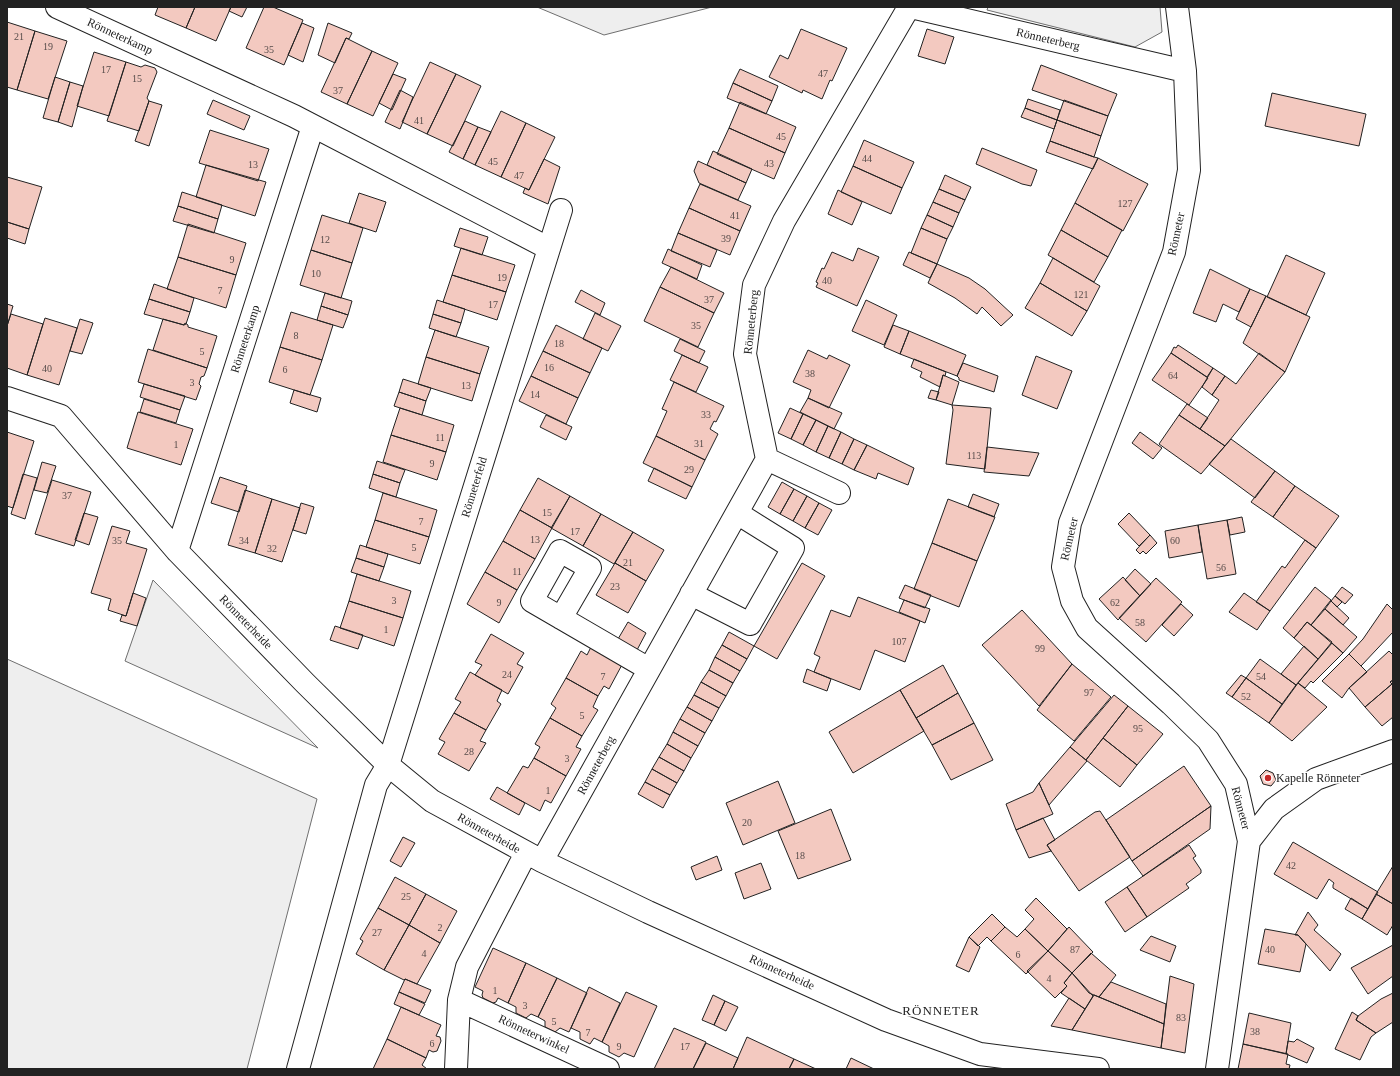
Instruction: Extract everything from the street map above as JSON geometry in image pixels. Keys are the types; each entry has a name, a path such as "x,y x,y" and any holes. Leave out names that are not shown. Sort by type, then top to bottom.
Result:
{"street":[{"name":"Rönneterkamp","path":"57,7 294,116 548,248"},
{"name":"Rönneterberg","path":"534,857 649,669 767,459 745,354 754,285 784,221 910,7 1185,71"},
{"name":"Rönneter","path":"1177,7 1185,71 1189,170 1174,252 1070,523 1063,567 1072,600 1087,628 1172,704 1208,740 1236,784 1249,841 1217,1069"},
{"name":"Rönneterkamp","path":"177,551 313,126"},
{"name":"Rönneterfeld","path":"298,1069 376,784 388,765 561,210"},
{"name":"Rönneterheide","path":"7,398 61,416 177,551 305,684 388,765 432,801 534,857 648,912 886,1020 980,1054 1098,1069"},
{"path":"767,459 839,493"},
{"path":"691,594 750,624 793,548 737,513"},
{"path":"561,618 649,669"},
{"path":"1249,841 1274,809 1316,779 1393,751"},
{"path":"456,1069 459,1000 467,967 534,857"},
{"name":"Rönneterwinkel","path":"459,1000 608,1069"}],"shaded area":[{"path":"537,7 712,7 604,35"},
{"path":"988,7 1160,7 1162,32 1135,47 987,10"},
{"path":"153,580 318,748 125,661"},
{"path":"7,659 317,799 247,1069 7,1069"}],"building":[{"path":"158,7 195,7 186,28 155,15"},
{"path":"195,7 231,7 216,41 186,28"},
{"path":"231,7 247,7 242,17 229,11"},
{"path":"264,7 273,7 303,20 284,65 246,48"},
{"path":"7,22 35,31 17,90 7,87"},
{"path":"302,23 314,28 303,62 288,55"},
{"path":"328,23 352,33 349,39 346,38 335,63 318,55"},
{"path":"801,29 847,48 822,99 803,90 802,93 769,77 780,55 788,59"},
{"path":"927,29 954,37 945,64 918,56"},
{"path":"35,31 67,41 48,99 17,90"},
{"path":"346,38 372,51 347,104 321,92"},
{"path":"372,51 398,63 373,116 347,104"},
{"path":"94,52 126,62 109,116 77,106"},
{"path":"126,62 141,67 145,65 155,68 157,72 147,98 149,101 139,131 107,121"},
{"path":"430,62 456,74 427,134 402,122"},
{"path":"1041,65 1117,94 1108,116 1032,90"},
{"path":"740,69 778,86 772,101 733,83"},
{"path":"393,74 406,79 392,110 379,103"},
{"path":"456,74 481,86 453,146 427,134"},
{"path":"55,77 70,82 58,122 43,118"},
{"path":"70,82 83,86 72,127 58,122"},
{"path":"733,83 772,101 766,114 727,98"},
{"path":"400,90 413,97 400,129 385,122"},
{"path":"1272,93 1366,114 1359,146 1265,126"},
{"path":"1028,99 1060,110 1057,120 1025,108"},
{"path":"213,100 250,116 244,130 207,114"},
{"path":"1064,100 1108,116 1101,136 1057,120"},
{"path":"149,101 162,105 149,146 135,141"},
{"path":"740,102 796,127 785,153 729,128"},
{"path":"1025,108 1057,120 1054,129 1021,117"},
{"path":"501,111 526,123 501,177 475,165"},
{"path":"1057,120 1101,136 1094,157 1050,141"},
{"path":"465,121 478,127 463,159 449,152"},
{"path":"526,123 555,137 529,190 501,177"},
{"path":"478,127 491,132 475,165 463,159"},
{"path":"729,128 785,153 774,179 717,154"},
{"path":"210,130 269,149 258,181 199,163"},
{"path":"864,140 914,162 902,188 853,166"},
{"path":"1050,141 1098,158 1093,169 1046,152"},
{"path":"982,148 1037,170 1031,186 1022,184 976,164"},
{"path":"713,151 752,169 746,183 707,165"},
{"path":"1098,158 1148,184 1123,231 1075,203"},
{"path":"544,159 560,167 548,204 523,193 525,188 529,190"},
{"path":"698,161 746,183 738,200 699,183 694,171"},
{"path":"206,165 266,182 255,216 196,197"},
{"path":"853,166 902,188 891,214 841,192"},
{"path":"945,175 971,187 965,200 939,189"},
{"path":"7,177 42,187 29,229 7,222"},
{"path":"700,184 751,206 740,231 689,208"},
{"path":"939,189 965,200 959,213 933,202"},
{"path":"838,190 862,202 852,225 828,214"},
{"path":"182,192 222,205 218,219 178,206"},
{"path":"359,193 386,202 376,232 349,223"},
{"path":"933,202 959,213 953,227 927,215"},
{"path":"1075,203 1122,230 1108,257 1061,230"},
{"path":"178,206 218,219 214,233 173,221"},
{"path":"689,208 740,231 730,255 678,233"},
{"path":"322,215 363,228 352,263 311,250"},
{"path":"927,215 953,227 947,239 921,228"},
{"path":"7,222 29,229 25,244 7,238"},
{"path":"188,224 246,243 236,275 178,257"},
{"path":"460,228 488,237 482,255 454,246"},
{"path":"921,228 947,239 937,264 911,253"},
{"path":"1061,230 1108,257 1094,282 1048,255"},
{"path":"678,233 717,250 710,267 671,251"},
{"path":"461,248 515,265 506,292 452,275"},
{"path":"858,248 879,257 857,306 816,287 818,283 816,282 822,268 824,269 832,252 853,261"},
{"path":"668,249 702,265 697,279 662,263"},
{"path":"311,250 352,263 341,298 300,285"},
{"path":"909,252 937,264 930,278 903,265"},
{"path":"1286,255 1325,273 1306,315 1267,297"},
{"path":"178,257 236,275 226,308 167,289"},
{"path":"1053,258 1100,286 1087,311 1040,283"},
{"path":"937,264 969,278 985,289 1013,315 1001,326 982,307 977,314 955,298 928,283"},
{"path":"671,267 724,293 714,313 660,287"},
{"path":"1210,269 1250,289 1239,312 1223,304 1216,322 1193,313"},
{"path":"452,275 506,292 497,320 443,302"},
{"path":"1040,283 1087,311 1072,336 1025,308"},
{"path":"154,284 194,298 190,312 149,299"},
{"path":"660,287 714,313 698,347 644,321"},
{"path":"1250,289 1266,296 1251,327 1236,319"},
{"path":"581,290 605,303 600,315 575,302"},
{"path":"325,293 352,301 348,315 321,306"},
{"path":"1266,296 1310,317 1285,372 1243,343"},
{"path":"149,299 190,312 186,324 184,325 144,314"},
{"path":"437,300 465,309 461,323 433,314"},
{"path":"866,300 897,315 884,345 852,331"},
{"path":"7,304 13,306 7,326"},
{"path":"321,306 348,315 343,328 317,320"},
{"path":"291,312 333,325 322,360 280,347"},
{"path":"595,313 621,326 608,351 583,339"},
{"path":"11,314 43,324 27,375 7,368 7,326"},
{"path":"433,314 461,323 456,337 429,328"},
{"path":"45,318 77,328 59,385 27,375"},
{"path":"80,319 93,323 82,354 70,351"},
{"path":"163,319 184,325 185,323 188,327 217,336 207,368 153,350"},
{"path":"556,325 602,348 590,373 543,351"},
{"path":"893,325 909,331 900,354 884,347"},
{"path":"435,330 489,347 480,374 426,357"},
{"path":"909,331 966,355 957,376 900,354"},
{"path":"680,339 705,351 699,363 674,351"},
{"path":"1178,345 1213,368 1207,377 1171,353 1174,347 1176,348"},
{"path":"280,347 322,360 310,395 269,382"},
{"path":"148,349 207,368 204,376 201,377 199,384 201,386 196,400 138,382"},
{"path":"808,350 827,359 829,355 850,365 829,408 808,398 811,390 793,382"},
{"path":"543,351 590,373 578,398 531,376"},
{"path":"1171,353 1208,378 1189,405 1152,380"},
{"path":"1259,353 1285,372 1225,446 1200,429 1219,400 1212,395 1225,376 1236,384"},
{"path":"682,355 708,367 696,392 670,380"},
{"path":"1036,356 1072,371 1057,409 1022,395"},
{"path":"426,357 480,374 472,401 418,384"},
{"path":"914,359 946,372 945,376 943,375 940,387 920,377 922,372 911,367"},
{"path":"963,363 998,376 994,392 959,380 957,376"},
{"path":"1213,368 1225,376 1212,395 1202,387"},
{"path":"943,375 959,382 952,405 936,400"},
{"path":"531,376 578,398 566,424 519,401"},
{"path":"403,379 431,388 426,401 399,392"},
{"path":"674,382 724,406 716,422 714,421 710,429 718,434 705,460 656,436 667,411 662,409"},
{"path":"144,384 185,396 180,410 140,397"},
{"path":"294,390 321,398 317,412 290,403"},
{"path":"931,390 939,392 936,400 928,398"},
{"path":"399,392 426,401 422,415 394,406"},
{"path":"808,398 842,413 834,429 800,412"},
{"path":"144,399 180,410 176,423 140,412"},
{"path":"1187,404 1208,418 1200,429 1179,415"},
{"path":"952,405 991,408 985,469 946,464 953,410"},
{"path":"400,408 454,425 446,452 391,435"},
{"path":"790,408 803,414 791,439 778,433"},
{"path":"138,412 193,429 181,465 127,448"},
{"path":"803,414 816,420 803,445 791,439"},
{"path":"546,415 572,427 566,440 540,427"},
{"path":"1179,415 1225,446 1201,474 1159,444"},
{"path":"816,420 828,426 816,452 803,445"},
{"path":"828,426 841,432 829,458 816,452"},
{"path":"7,432 34,441 13,508 7,506"},
{"path":"841,432 854,439 842,464 829,458"},
{"path":"1140,432 1162,448 1153,459 1132,443"},
{"path":"391,435 446,452 437,480 383,462"},
{"path":"656,436 705,460 692,487 643,463"},
{"path":"854,439 867,445 854,470 842,464"},
{"path":"1231,439 1275,471 1255,498 1209,464"},
{"path":"867,445 914,468 908,485 878,473 876,479 854,470"},
{"path":"987,447 1039,453 1029,476 984,472"},
{"path":"377,461 405,470 400,483 373,474"},
{"path":"42,462 56,466 47,493 34,490"},
{"path":"654,468 692,487 686,499 648,481"},
{"path":"1275,471 1295,486 1273,517 1251,502"},
{"path":"23,474 37,478 25,519 11,514"},
{"path":"373,474 400,483 396,497 369,488"},
{"path":"220,477 247,486 239,512 211,503"},
{"path":"538,478 570,496 552,528 520,510"},
{"path":"52,480 91,492 74,546 35,534"},
{"path":"782,482 794,489 780,514 768,507"},
{"path":"1295,486 1339,516 1316,548 1273,517"},
{"path":"794,489 807,496 793,521 780,514"},
{"path":"245,490 272,499 255,553 228,545"},
{"path":"383,493 437,510 429,537 375,520"},
{"path":"973,494 999,504 994,517 968,507"},
{"path":"570,496 601,514 583,546 551,528"},
{"path":"807,496 819,503 805,528 793,521"},
{"path":"272,499 300,508 282,562 255,553"},
{"path":"948,499 995,517 977,561 932,543"},
{"path":"301,503 314,507 306,534 293,530"},
{"path":"819,503 832,510 818,535 805,528"},
{"path":"520,510 552,528 535,559 503,541"},
{"path":"84,513 98,517 89,545 75,540"},
{"path":"1129,513 1150,535 1139,546 1118,524"},
{"path":"601,514 633,532 614,564 583,546"},
{"path":"1242,517 1245,532 1230,535 1227,520"},
{"path":"375,520 429,537 420,564 366,547"},
{"path":"1227,520 1236,574 1207,579 1198,525"},
{"path":"1198,525 1202,552 1169,558 1165,531"},
{"path":"112,526 130,531 126,543 147,549 126,616 108,610 111,599 91,593"},
{"path":"633,532 664,550 646,581 615,563"},
{"path":"1150,535 1157,543 1146,554 1143,551 1140,554 1136,550"},
{"path":"1305,540 1316,548 1270,611 1256,602 1282,566 1285,568"},
{"path":"503,541 535,559 517,590 485,572"},
{"path":"932,543 977,561 959,607 914,589"},
{"path":"360,545 388,554 384,567 356,558"},
{"path":"356,558 384,567 379,581 351,572"},
{"path":"615,563 646,581 628,613 596,595"},
{"path":"802,563 825,576 777,659 754,646"},
{"path":"1135,569 1151,584 1140,596 1125,580"},
{"path":"485,572 517,590 499,623 467,604"},
{"path":"357,574 411,591 403,618 349,601"},
{"path":"1123,577 1140,596 1118,620 1099,599"},
{"path":"1156,578 1182,602 1146,642 1119,618"},
{"path":"905,585 931,595 925,608 899,598"},
{"path":"1315,587 1331,600 1311,625 1307,622 1294,638 1283,628"},
{"path":"1342,587 1353,595 1345,604 1335,596"},
{"path":"133,593 146,598 137,626 120,621 122,615 126,616"},
{"path":"1244,593 1270,611 1257,630 1229,612"},
{"path":"1335,596 1342,602 1337,607 1331,601"},
{"path":"858,597 920,621 905,662 875,650 860,690 814,672 820,657 814,654 831,610 850,617"},
{"path":"904,600 930,609 925,623 899,612"},
{"path":"349,601 403,618 394,646 340,628"},
{"path":"1331,601 1349,618 1343,625 1325,609"},
{"path":"1181,604 1193,615 1174,636 1162,625"},
{"path":"1387,604 1393,610 1393,632 1361,666 1349,654 1363,639"},
{"path":"1325,609 1357,637 1343,653 1311,625"},
{"path":"1022,610 1072,664 1039,706 982,645"},
{"path":"628,622 646,633 637,650 618,639"},
{"path":"1307,622 1332,642 1318,659 1294,638"},
{"path":"335,626 363,635 358,649 330,640"},
{"path":"729,632 754,646 747,659 722,645"},
{"path":"491,634 524,653 517,664 523,667 508,694 475,675 482,665 475,662"},
{"path":"593,643 624,661 609,689 604,686 598,696 566,678 581,651 587,655"},
{"path":"1332,643 1343,653 1313,683 1311,681 1305,688 1298,683"},
{"path":"722,645 747,659 740,671 715,657"},
{"path":"1304,646 1318,659 1296,685 1281,674"},
{"path":"1389,651 1393,655 1393,680 1390,682 1392,684 1365,707 1349,688"},
{"path":"1349,654 1367,672 1349,688 1342,698 1322,681"},
{"path":"715,657 740,671 733,683 709,670"},
{"path":"1260,659 1296,685 1282,704 1246,678"},
{"path":"1072,664 1111,697 1074,741 1037,710"},
{"path":"943,665 958,693 916,718 900,690"},
{"path":"807,669 831,679 827,691 803,682"},
{"path":"709,670 733,683 726,696 701,682"},
{"path":"470,672 502,690 497,701 501,704 486,730 454,713 461,702 455,699"},
{"path":"1241,675 1246,678 1232,697 1226,693"},
{"path":"566,678 598,696 593,707 598,710 582,736 550,718 556,708 551,704"},
{"path":"1246,678 1282,704 1269,723 1232,697"},
{"path":"1393,680 1393,717 1382,726 1365,707 1392,684 1390,682"},
{"path":"701,682 726,696 719,708 694,695"},
{"path":"1298,683 1327,707 1292,741 1269,723"},
{"path":"900,690 924,731 853,773 829,732"},
{"path":"958,693 974,723 932,745 916,718"},
{"path":"694,695 719,708 712,721 687,707"},
{"path":"1114,695 1128,706 1086,760 1070,747"},
{"path":"1128,706 1163,734 1137,765 1103,738"},
{"path":"687,707 712,721 705,733 680,719"},
{"path":"454,713 486,730 480,741 486,743 469,771 438,754 445,742 439,739"},
{"path":"550,718 582,736 576,747 581,749 566,776 534,758 540,747 535,744"},
{"path":"680,719 705,733 698,746 673,732"},
{"path":"974,723 993,760 951,780 932,745"},
{"path":"673,732 698,746 691,758 667,744"},
{"path":"1103,738 1137,765 1120,787 1086,760"},
{"path":"667,744 691,758 684,771 659,757"},
{"path":"1070,747 1087,761 1049,805 1039,783"},
{"path":"659,757 684,771 677,783 652,769"},
{"path":"534,758 566,776 551,803 545,800 540,811 507,793 523,766 528,768"},
{"path":"1184,766 1211,806 1132,861 1106,820"},
{"path":"652,769 677,783 670,795 645,782"},
{"name":"Kapelle Rönneter","path":"1266,770 1273,773 1276,780 1271,786 1263,784 1260,776"},
{"path":"778,781 795,823 743,845 726,803"},
{"path":"645,782 670,795 663,808 638,794"},
{"path":"1039,783 1053,814 1016,830 1006,804 1033,792"},
{"path":"497,787 525,803 519,815 490,799"},
{"path":"1211,806 1210,829 1143,876 1132,861"},
{"path":"831,809 851,860 798,879 778,831"},
{"path":"1100,811 1130,857 1079,891 1047,845 1095,812"},
{"path":"1043,818 1055,840 1047,845 1051,851 1029,858 1016,830"},
{"path":"403,837 415,843 401,867 390,861"},
{"path":"1293,842 1378,892 1368,909 1333,888 1334,883 1329,879 1317,899 1274,874"},
{"path":"1189,845 1196,856 1193,858 1201,870 1201,873 1186,884 1189,888 1147,917 1127,887"},
{"path":"717,856 722,870 696,880 691,867"},
{"path":"761,863 771,889 744,899 735,873"},
{"path":"1393,866 1393,904 1376,894"},
{"path":"395,877 426,894 409,925 378,908"},
{"path":"1127,887 1147,917 1125,932 1105,902"},
{"path":"426,894 457,911 440,943 409,925"},
{"path":"1376,894 1393,904 1393,925 1387,935 1362,919"},
{"path":"1036,898 1067,929 1048,951 1025,929 1034,919 1025,910"},
{"path":"1351,898 1368,909 1362,919 1345,909"},
{"path":"378,908 409,925 384,970 356,954 363,941 360,939"},
{"path":"1308,912 1318,925 1314,930 1341,954 1330,971 1298,935 1295,935"},
{"path":"992,914 1005,927 991,941 987,937 978,946 969,937"},
{"path":"409,925 440,943 417,984 405,979 404,980 384,970"},
{"path":"1005,927 1017,937 1025,929 1048,951 1026,974 991,941"},
{"path":"1069,927 1093,952 1072,973 1048,951"},
{"path":"1265,929 1298,935 1306,944 1300,972 1258,964"},
{"path":"1151,936 1176,946 1170,962 1140,950"},
{"path":"969,937 980,947 969,972 956,966"},
{"path":"1393,945 1393,976 1368,994 1351,968"},
{"path":"493,948 526,963 508,1003 498,998 496,1002 493,1003 483,998 483,991 475,987"},
{"path":"1048,951 1072,973 1064,983 1067,986 1055,998 1027,971"},
{"path":"1091,953 1116,975 1099,997 1089,993 1072,973"},
{"path":"526,963 557,978 538,1017 531,1014 526,1018 516,1013 516,1007 508,1003"},
{"path":"1072,973 1093,996 1085,1009 1061,993 1067,986 1064,983"},
{"path":"1170,976 1194,984 1185,1053 1161,1048"},
{"path":"557,978 587,993 569,1032 560,1028 555,1032 545,1027 545,1021 538,1017"},
{"path":"405,979 431,990 425,1003 399,992"},
{"path":"1111,982 1166,1004 1164,1024 1099,997"},
{"path":"589,987 620,1003 602,1042 594,1038 590,1044 580,1039 580,1032 571,1028"},
{"path":"399,992 425,1004 419,1015 394,1004"},
{"path":"626,992 657,1006 634,1057 624,1053 619,1057 609,1052 609,1046 602,1042"},
{"path":"1393,993 1393,1022 1376,1033 1356,1020 1358,1016 1381,999"},
{"path":"713,995 725,1001 714,1025 702,1020"},
{"path":"1094,995 1164,1024 1161,1048 1072,1030"},
{"path":"1069,998 1085,1009 1072,1030 1051,1026"},
{"path":"725,1001 738,1007 726,1031 714,1025"},
{"path":"401,1007 441,1025 436,1036 440,1037 441,1041 437,1051 433,1052 429,1050 426,1058 387,1039"},
{"path":"1352,1012 1358,1016 1356,1020 1376,1033 1371,1037 1360,1060 1335,1049"},
{"path":"1249,1013 1291,1023 1286,1054 1243,1044"},
{"path":"674,1028 706,1042 693,1069 654,1069"},
{"path":"747,1037 794,1059 789,1069 733,1069"},
{"path":"387,1039 426,1058 422,1065 427,1069 373,1069"},
{"path":"1297,1039 1314,1048 1307,1063 1286,1054 1288,1041 1294,1042"},
{"path":"706,1043 738,1058 733,1069 693,1069"},
{"path":"1243,1044 1288,1054 1286,1064 1290,1065 1289,1069 1238,1069"},
{"path":"851,1058 874,1069 846,1069"},
{"path":"794,1059 816,1069 789,1069"}],"place":[{"name":"Kapelle Rönneter","path":"1268,778"}],"district":[{"name":"RÖNNETER","path":"941,1010"}]}
